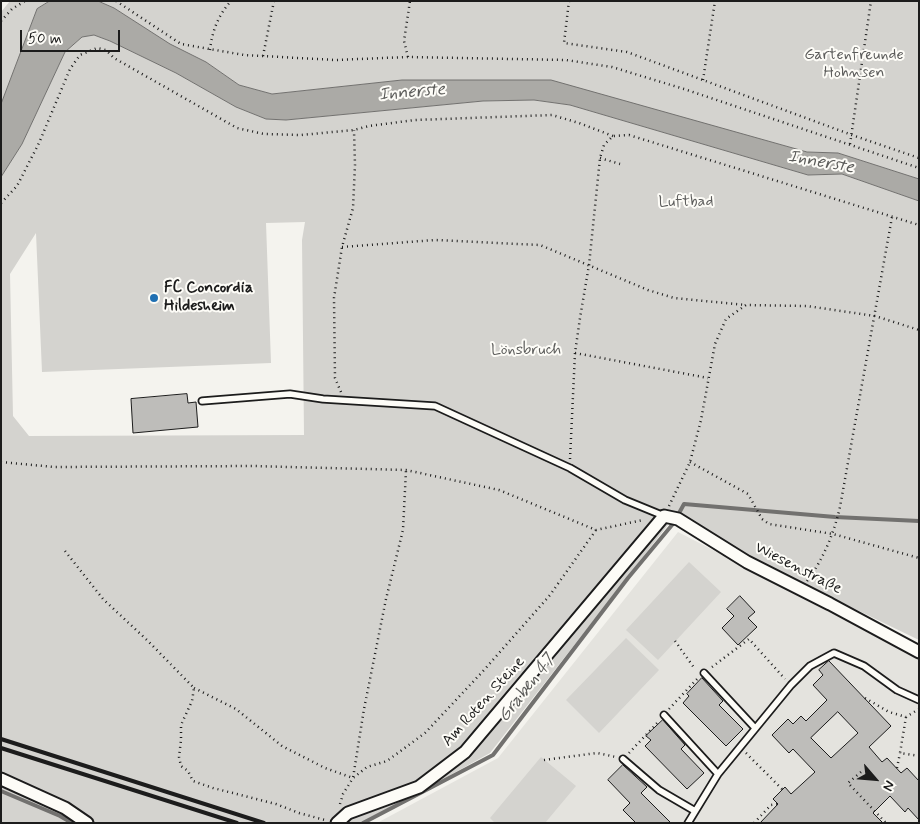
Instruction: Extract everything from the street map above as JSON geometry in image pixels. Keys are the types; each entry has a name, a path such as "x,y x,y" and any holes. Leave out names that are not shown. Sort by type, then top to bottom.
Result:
{"street":[{"name":"Wiesenstraße","path":"664,516 678,519 747,562 919,652"},
{"name":"Am Roten Steine","path":"333,819 419,787 465,752 664,516"},
{"path":"1,779 65,808 86,823"}],"lane":[{"path":"202,401 290,394 323,400 435,406 570,468 625,500 664,516"},
{"path":"688,823 718,774 739,746 791,685 810,666 834,653 864,666 897,690 919,700"},
{"path":"702,674 755,728"},
{"path":"664,714 718,774"},
{"path":"623,759 659,790 695,811"}],"path":[{"path":"1,21 12,9 25,1"},
{"path":"116,1 181,44 210,50 263,56 335,60 408,58 566,60 612,67 919,168"},
{"path":"210,50 213,30 231,1"},
{"path":"263,56 274,1"},
{"path":"408,58 404,41 410,1"},
{"path":"569,1 564,43 628,52 852,136 919,158"},
{"path":"704,80 715,1"},
{"path":"850,144 871,1"},
{"path":"1,203 17,186 39,143 70,69 80,56 97,48 106,50 114,58 237,128 264,134 301,135 354,130 369,126 415,120 552,115 614,136 630,135 919,225"},
{"path":"345,400 335,378 334,298 342,247 353,208 354,130"},
{"path":"570,468 576,353 580,318 590,265 600,158 604,145 614,136"},
{"path":"600,158 620,164"},
{"path":"813,573 833,534 840,507 892,216"},
{"path":"342,247 435,240 540,245 648,290 674,298 746,305 807,306 875,316 919,330"},
{"path":"1,462 54,467 252,466 406,470 499,490 596,530 664,516 690,462 701,420 715,344 726,319 746,305"},
{"path":"576,353 708,378"},
{"path":"690,462 748,494 762,519 769,524 833,534 919,558"},
{"path":"353,778 364,709 386,599 403,530 406,470"},
{"path":"194,688 192,701 181,726 179,757 181,766 188,771 193,781 276,804 299,813 333,819 343,794 353,778 367,767 387,761 425,733 485,669 550,595 596,530"},
{"path":"64,551 103,599 194,688 236,709 282,746 324,768 353,778"},
{"path":"544,760 597,753 623,759 702,674 749,639 791,685"},
{"path":"676,641 702,674"},
{"path":"864,698 889,712 906,717 919,709"},
{"path":"897,768 906,717"},
{"path":"739,746 783,790"},
{"path":"900,753 919,756"},
{"path":"861,772 848,782 886,823"},
{"path":"754,823 771,805 778,804"}],"shaded area":[{"path":"678,532 919,656 919,823 377,823 498,758"}],"green space":[{"path":"10,1 49,1 37,10 1,104 1,12"},
{"name":"Gartenfreunde Hohnsen","path":"99,1 919,1 919,179 838,153 808,152 712,126 463,81 402,80 272,94 239,85 206,62 169,44 114,8"},
{"name":"Lönsbruch","path":"94,35 110,41 176,73 236,107 266,119 286,120 483,101 534,100 570,105 808,175 842,174 919,201 919,640 762,564 678,512 490,753 364,823 1,823 1,177 22,144 65,52 82,37","holes":["305,222 302,240 304,435 29,436 13,416 10,274 36,233 42,372 271,363 266,223"]},
{"path":"689,562 721,592 658,660 626,630"},
{"path":"626,638 659,670 599,733 566,700"},
{"path":"541,757 576,786 545,823 495,823 490,818"}],"water":[{"name":"Innerste","path":"50,1 98,1 114,8 170,44 206,62 239,85 272,94 402,80 551,80 807,152 838,153 919,179 919,201 842,174 808,175 570,105 534,100 483,101 286,120 266,119 236,107 176,73 94,35 82,37 65,52 22,144 1,177 1,104 37,9"}],"building":[{"path":"187,394 188,403 196,402 198,427 133,433 131,399"},
{"path":"740,596 755,612 748,618 757,627 738,645 722,628 734,616 727,609"},
{"path":"829,661 891,726 869,747 882,762 887,758 901,773 907,768 919,781 919,820 908,808 905,812 890,796 873,813 883,823 760,823 778,804 773,799 785,787 791,794 815,772 793,749 789,753 772,735 788,719 793,724 801,716 806,721 827,700 813,685 823,675 819,670","holes":["838,712 858,733 831,758 811,738"]},
{"path":"702,678 723,701 719,705 743,729 726,746 683,703 689,696 687,694"},
{"path":"663,720 685,745 681,749 704,773 687,789 645,746 651,740 646,736"},
{"path":"623,765 647,787 641,793 671,823 636,823 623,810 630,803 608,780"}],"waterway":[{"name":"Graben 47","path":"678,515 684,504 835,517 919,521"},
{"name":"Graben 47","path":"363,823 493,755 628,578 672,525"},
{"path":"1,791 72,823"}],"railway":[{"path":"1,739 264,823"},
{"path":"1,748 237,823"}],"place":[{"name":"FC Concordia Hildesheim","path":"154,298"}],"park label":[{"name":"Luftbad","path":"686,203"}]}
